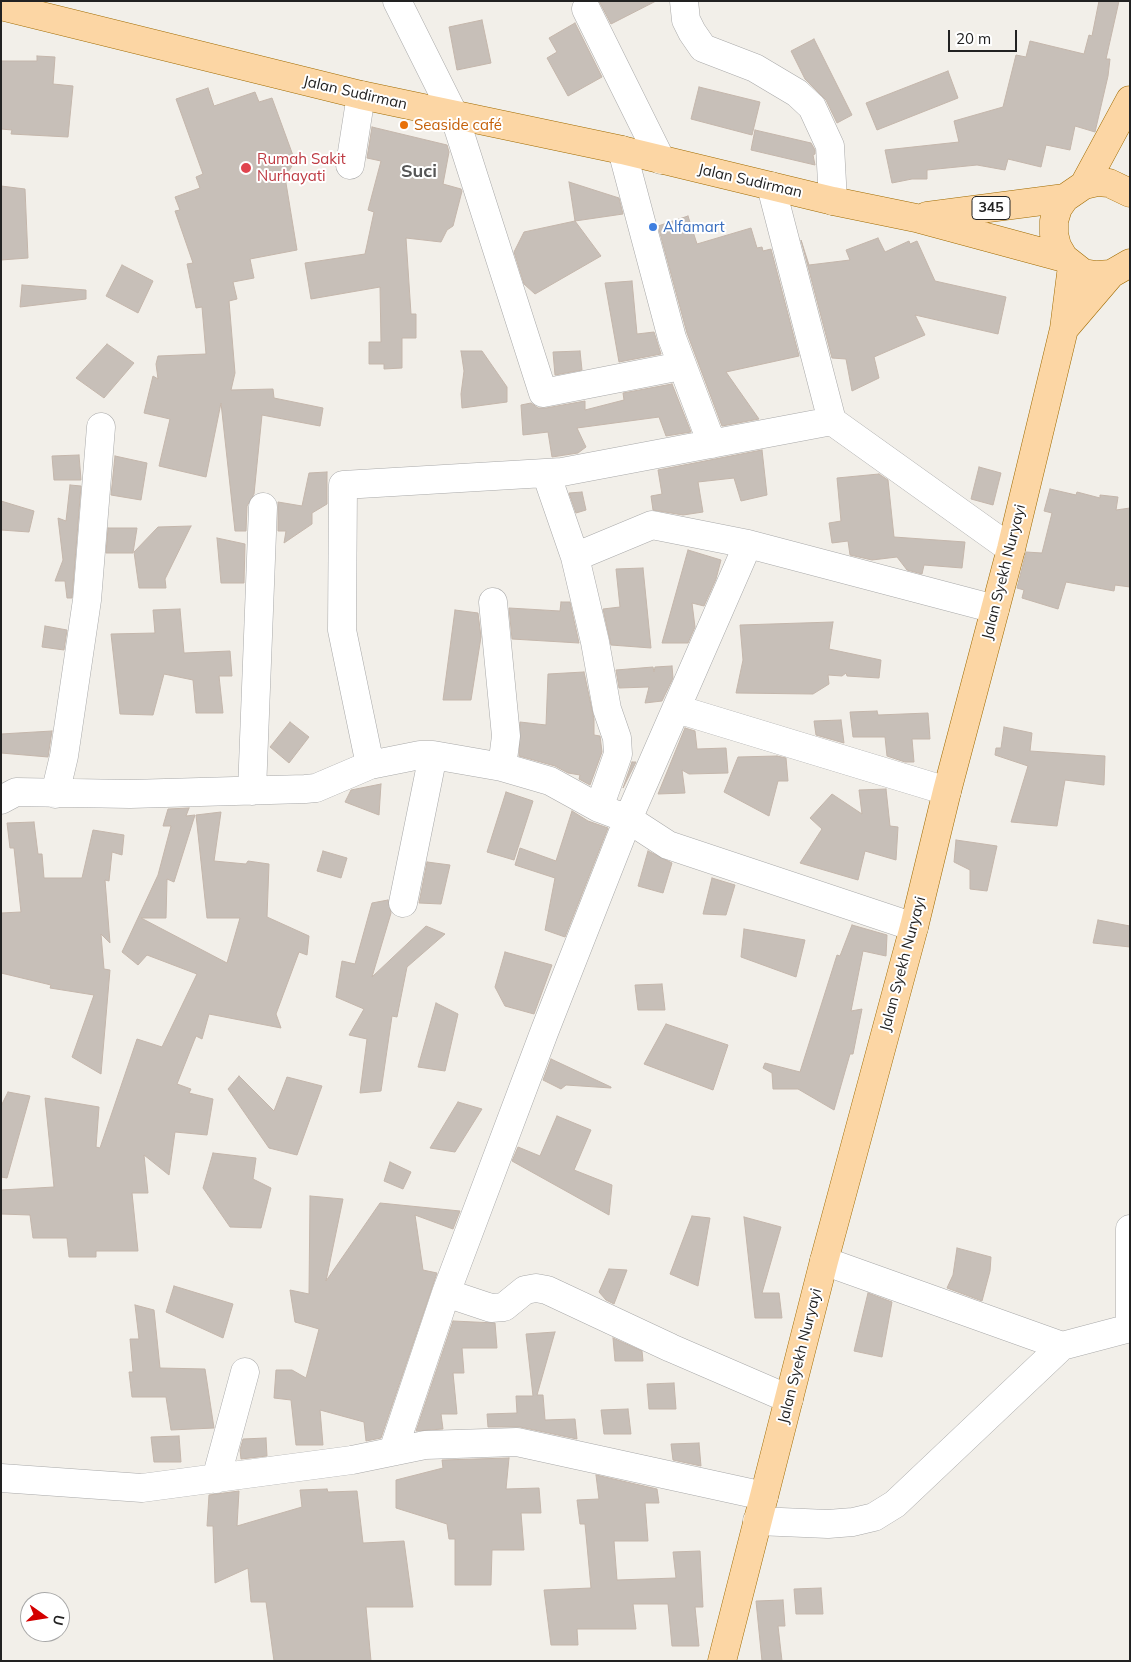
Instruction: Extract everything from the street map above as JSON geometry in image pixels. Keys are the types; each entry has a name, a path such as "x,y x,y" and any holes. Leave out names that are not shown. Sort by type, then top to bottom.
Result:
{"main road":[{"name":"Jalan Sudirman","path":"1,6 361,95 622,150 833,201 916,218 1068,262 1083,273 1096,275 1120,269"},
{"path":"1068,262 1057,246 1054,227 1058,208 1074,191 1130,100"},
{"name":"Jalan Sudirman","path":"916,218 1074,191 1096,182 1110,183 1130,193"},
{"name":"Jalan Syekh Nuryayi","path":"722,1661 824,1261 914,927 947,790 1012,548 1064,329 1068,262"},
{"path":"1064,329 1120,269"}],"street":[{"path":"397,1 454,115 543,393 681,366"},
{"path":"684,1 686,20 703,48 755,68 797,93 812,106 830,146 833,201"},
{"path":"586,9 661,160"},
{"path":"350,165 361,95"},
{"path":"622,150 640,222 681,366 712,444"},
{"path":"771,186 832,421 1012,548"},
{"path":"370,765 342,630 343,486 546,473 832,421"},
{"path":"55,794 64,756 87,600 101,427"},
{"path":"546,473 575,557 595,642 607,709 618,738 618,754 599,808"},
{"path":"252,791 263,507"},
{"path":"575,557 652,525 748,544 995,609"},
{"path":"393,1451 446,1293 545,1030 628,819 748,544"},
{"path":"493,602 506,736 502,767"},
{"path":"677,709 947,790"},
{"path":"1,800 16,792 55,794 252,791 316,788 370,765 420,755 433,755 502,767 550,781 599,808 628,819 668,845 914,927"},
{"path":"403,903 433,755"},
{"path":"1,1478 142,1488 352,1460 444,1442 530,1443 761,1508 828,1524 853,1522 874,1517 895,1504 1062,1346 1130,1328 1130,1229"},
{"path":"824,1261 1062,1346"},
{"path":"446,1293 490,1308 504,1307 525,1290 536,1288 547,1290 663,1344 789,1399"},
{"path":"216,1479 246,1372"}],"building":[{"path":"599,1 656,1 611,24"},
{"path":"1099,1 1119,1 1106,59 1110,59 1108,76 1095,132 1075,126 1070,150 1046,145 1041,167 1008,159 1005,170 977,165 927,170 927,179 912,179 892,183 885,150 959,142 954,121 1003,107 1016,55 1026,57 1030,41 1084,54 1089,35 1092,36"},
{"path":"482,20 491,63 457,70 449,27"},
{"path":"575,23 602,77 568,96 547,58 557,52 549,38"},
{"path":"814,39 852,115 837,123 826,100 805,79 791,51"},
{"path":"37,56 55,57 53,84 73,86 68,137 11,134 12,130 1,129 1,61 37,61"},
{"path":"948,71 958,98 877,130 866,103"},
{"path":"699,87 760,102 752,135 691,119"},
{"path":"208,88 214,106 255,92 259,102 272,98 295,161 285,177 297,250 250,259 254,278 233,282 237,299 229,301 235,373 231,390 273,389 274,398 323,408 320,426 262,415 254,494 247,506 246,531 235,531 221,403 206,477 159,466 170,419 144,413 153,376 158,379 156,364 158,356 206,354 202,307 196,308 187,264 193,263 175,211 180,210 175,197 200,188 196,177 203,174 176,99"},
{"path":"372,127 447,145 449,152 443,184 461,189 462,191 453,226 447,230 441,242 406,238 411,314 416,314 416,338 402,338 402,368 384,369 384,364 369,364 369,342 381,342 380,287 311,299 305,263 365,254 374,212 368,210 381,161 367,158"},
{"path":"755,130 811,143 815,150 813,155 815,165 751,150"},
{"path":"569,182 619,198 623,214 575,221"},
{"path":"1,186 25,189 28,258 1,260"},
{"path":"688,216 697,244 751,228 757,248 762,247 763,251 771,249 799,356 726,372 759,419 722,426 687,333 658,226"},
{"path":"575,221 601,256 535,294 524,284 514,252 524,232"},
{"path":"878,238 885,252 909,241 910,244 917,241 935,281 1006,297 998,334 915,315 925,335 874,357 879,378 852,391 846,359 832,358 801,240 809,265 850,260 846,250"},
{"path":"122,265 153,281 138,313 106,296"},
{"path":"632,281 637,334 654,332 661,354 619,362 605,283"},
{"path":"22,285 86,290 86,299 20,307"},
{"path":"107,344 134,363 104,398 76,378"},
{"path":"461,351 482,351 507,387 507,402 462,408 461,394 464,371"},
{"path":"580,351 582,370 555,375 553,352"},
{"path":"672,384 691,432 666,436 659,417 577,428 586,447 578,453 552,457 548,432 523,435 521,405 531,403 538,408 546,408 585,401 585,410 624,400 623,393"},
{"path":"762,450 767,495 741,501 734,478 698,482 703,512 683,515 653,510 651,496 662,494 658,470"},
{"path":"79,455 81,480 54,480 52,456"},
{"path":"115,456 147,463 141,500 111,495"},
{"path":"979,467 1001,473 993,505 971,499"},
{"path":"327,472 327,504 312,513 312,524 284,543 286,531 278,531 278,502 302,506 309,473"},
{"path":"879,474 888,480 894,537 965,542 962,568 924,565 922,574 907,570 897,557 872,560 850,555 848,541 832,543 829,523 841,521 837,478"},
{"path":"70,485 81,486 72,598 67,598 65,581 55,581 63,560 58,518 66,521"},
{"path":"1050,489 1076,495 1077,492 1100,498 1100,495 1118,497 1116,510 1130,508 1130,587 1115,585 1114,591 1066,582 1058,609 1022,598 1024,590 1017,588 1026,552 1042,553 1052,513 1044,511"},
{"path":"582,492 586,510 576,513 569,493"},
{"path":"1,501 34,511 29,532 1,530"},
{"path":"191,526 165,579 166,588 139,588 134,552 158,527"},
{"path":"108,528 137,528 133,553 106,553"},
{"path":"217,538 245,544 244,583 221,583"},
{"path":"688,550 721,560 716,579 704,606 692,603 695,627 688,643 662,643"},
{"path":"643,568 651,648 611,645 603,609 620,607 616,569"},
{"path":"561,602 570,602 579,643 512,639 509,608 560,611"},
{"path":"180,609 184,653 230,651 232,676 219,676 223,713 196,713 193,680 164,674 153,715 120,714 111,634 155,633 153,610"},
{"path":"455,610 478,613 481,637 471,700 443,700"},
{"path":"833,622 829,649 881,660 879,678 847,676 846,673 842,676 828,675 829,684 813,694 736,693 743,660 740,625"},
{"path":"45,626 67,630 64,650 42,647"},
{"path":"672,666 673,678 662,701 645,703 649,687 619,688 616,670 653,667 654,672 655,667"},
{"path":"584,672 594,719 594,735 600,736 602,752 590,785 579,779 580,775 568,773 555,766 519,756 520,722 546,725 548,674"},
{"path":"877,711 878,715 928,713 930,739 912,739 914,762 905,762 887,756 885,737 853,737 850,712"},
{"path":"841,720 844,743 816,735 814,721"},
{"path":"290,722 309,737 289,763 270,747"},
{"path":"1004,727 1032,733 1030,751 1105,756 1104,785 1065,780 1057,826 1011,822 1028,766 995,755 996,748 1001,748"},
{"path":"685,728 695,731 697,749 726,748 728,773 689,774 682,770 685,793 658,794"},
{"path":"52,731 48,757 1,753 1,734"},
{"path":"777,756 786,758 788,781 778,781 769,816 724,792 738,757"},
{"path":"632,762 636,762 623,788"},
{"path":"381,784 379,815 345,802 351,790"},
{"path":"886,789 890,826 898,827 896,860 865,851 858,880 800,863 822,829 810,818 832,794 862,814 859,790"},
{"path":"506,792 533,801 514,860 487,852"},
{"path":"189,808 186,816 195,815 174,882 167,879 166,918 141,918 227,963 240,918 207,918 196,815 221,812 214,861 246,864 248,861 269,864 267,917 309,936 307,955 299,952 276,1014 281,1028 209,1014 202,1039 196,1036 177,1084 191,1089 189,1093 213,1099 207,1135 175,1132 169,1175 144,1155 148,1193 132,1193 138,1251 96,1251 96,1257 69,1257 67,1238 33,1238 30,1215 1,1214 1,1190 54,1187 45,1098 99,1107 96,1147 100,1148 137,1039 162,1047 197,974 147,955 138,965 122,952 158,875 171,826 163,826 168,809"},
{"path":"572,811 588,821 608,828 565,937 545,930 555,878 515,865 520,848 556,861"},
{"path":"34,822 38,854 42,854 44,878 82,878 93,830 124,835 122,855 112,852 109,881 105,880 110,943 101,934 104,969 110,970 101,1074 72,1057 94,995 50,988 51,985 1,973 1,913 21,912 14,848 10,848 7,823"},
{"path":"956,840 997,846 987,891 970,889 970,870 954,862"},
{"path":"323,851 347,858 341,878 317,871"},
{"path":"648,851 672,863 663,893 638,886"},
{"path":"427,862 450,865 441,904 419,903"},
{"path":"712,878 735,885 726,915 703,914"},
{"path":"388,900 391,913 372,977 426,926 445,934 407,967 397,1017 392,1016 381,1091 360,1093 367,1039 349,1035 364,1009 336,997 342,961 355,964 372,903"},
{"path":"1098,920 1130,926 1130,947 1093,943"},
{"path":"852,925 887,935 886,956 863,951 851,1011 862,1009 853,1054 850,1054 834,1110 798,1089 773,1089 772,1073 763,1068 765,1063 800,1072 837,955 840,956"},
{"path":"744,929 805,940 796,977 741,957"},
{"path":"505,952 552,965 534,1014 505,1006 495,987"},
{"path":"662,984 665,1010 638,1010 635,985"},
{"path":"436,1003 458,1014 445,1071 418,1067"},
{"path":"666,1024 728,1045 713,1090 644,1064"},
{"path":"551,1059 611,1088 566,1085 561,1089 543,1080"},
{"path":"239,1076 274,1111 287,1077 322,1086 297,1155 269,1148 228,1089"},
{"path":"8,1092 30,1096 7,1178 1,1177 1,1106"},
{"path":"458,1102 482,1109 455,1152 430,1148"},
{"path":"557,1116 591,1130 574,1170 612,1185 609,1215 512,1161 518,1147 540,1156"},
{"path":"213,1153 256,1158 253,1179 271,1188 261,1228 230,1227 203,1188"},
{"path":"390,1162 411,1172 403,1189 384,1181"},
{"path":"310,1196 343,1199 326,1281 380,1203 460,1211 453,1229 415,1215 423,1270 437,1273 381,1438 366,1441 364,1422 320,1410 323,1445 296,1445 291,1400 274,1398 276,1370 292,1370 306,1378 319,1329 295,1322 290,1290 309,1294"},
{"path":"692,1216 710,1218 698,1286 670,1274"},
{"path":"744,1217 781,1227 762,1293 779,1293 782,1318 755,1318"},
{"path":"957,1248 991,1257 990,1271 982,1301 947,1288 953,1275"},
{"path":"609,1269 627,1270 614,1304 606,1300 599,1292"},
{"path":"174,1286 233,1304 223,1338 166,1312"},
{"path":"868,1293 892,1302 882,1357 854,1351"},
{"path":"135,1305 154,1310 160,1368 205,1369 214,1428 171,1430 166,1397 132,1397 129,1372 133,1372 130,1339 139,1339"},
{"path":"453,1321 495,1323 497,1348 462,1348 464,1373 453,1373 457,1414 441,1414 443,1429 416,1431"},
{"path":"555,1332 537,1395 543,1395 545,1420 575,1419 577,1439 520,1427 488,1427 487,1414 517,1413 516,1396 533,1396 526,1334"},
{"path":"613,1338 642,1351 643,1361 615,1361"},
{"path":"674,1383 676,1409 649,1409 647,1384"},
{"path":"628,1409 631,1434 604,1434 601,1410"},
{"path":"179,1436 181,1462 154,1462 151,1437"},
{"path":"266,1438 267,1456 241,1459 240,1450 243,1439"},
{"path":"699,1443 701,1466 673,1460 671,1444"},
{"path":"509,1458 506,1489 539,1488 541,1513 521,1513 524,1550 492,1550 491,1585 455,1585 455,1539 449,1539 447,1524 396,1508 396,1480 443,1468 442,1460"},
{"path":"596,1475 657,1489 659,1503 645,1503 648,1541 614,1541 617,1580 676,1578 673,1552 700,1551 703,1607 695,1607 699,1646 672,1646 668,1604 633,1604 636,1629 577,1629 578,1645 551,1645 544,1590 591,1588 585,1524 580,1524 577,1500 599,1499"},
{"path":"327,1489 328,1492 357,1491 363,1543 404,1541 413,1607 366,1607 371,1661 274,1661 266,1602 251,1602 248,1568 215,1583 213,1526 207,1526 209,1495 239,1491 237,1526 302,1507 300,1490"},
{"path":"821,1588 823,1614 796,1614 794,1589"},
{"path":"783,1600 785,1626 778,1626 782,1661 762,1661 756,1601"}],"place":[{"name":"Seaside café","path":"404,125"},
{"name":"Rumah Sakit Nurhayati","path":"246,168"},
{"name":"Alfamart","path":"653,227"}],"district":[{"name":"Suci","path":"419,172"}]}
